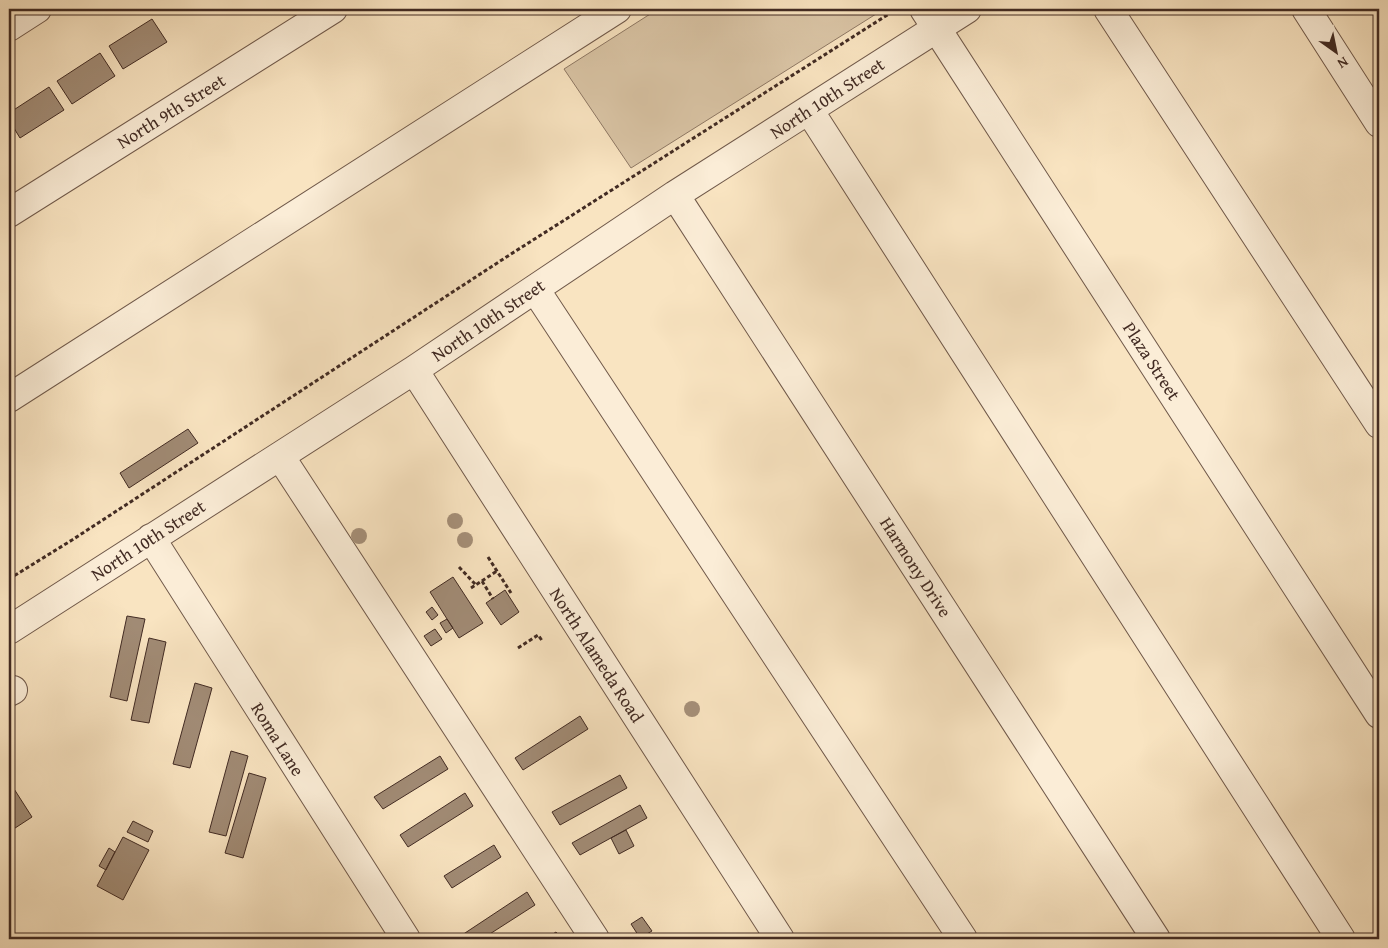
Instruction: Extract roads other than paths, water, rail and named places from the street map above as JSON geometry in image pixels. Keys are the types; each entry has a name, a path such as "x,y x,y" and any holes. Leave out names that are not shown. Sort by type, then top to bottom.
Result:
{"street":[{"path":"9,27 37,9"},
{"name":"North 9th Street","path":"9,213 333,9"},
{"path":"9,398 616,9"},
{"name":"North 10th Street","path":"9,630 414,370 675,195 809,110 930,18 967,9"},
{"path":"1108,9 1379,424"},
{"path":"1306,9 1379,123"},
{"name":"Plaza Street","path":"930,18 1379,714"},
{"path":"809,110 1341,939"},
{"name":"Harmony Drive","path":"675,195 1156,939"},
{"path":"535,289 963,939"},
{"name":"North Alameda Road","path":"414,370 780,939"},
{"path":"280,456 596,939"},
{"name":"Roma Lane","path":"151,538 406,939"}]}
